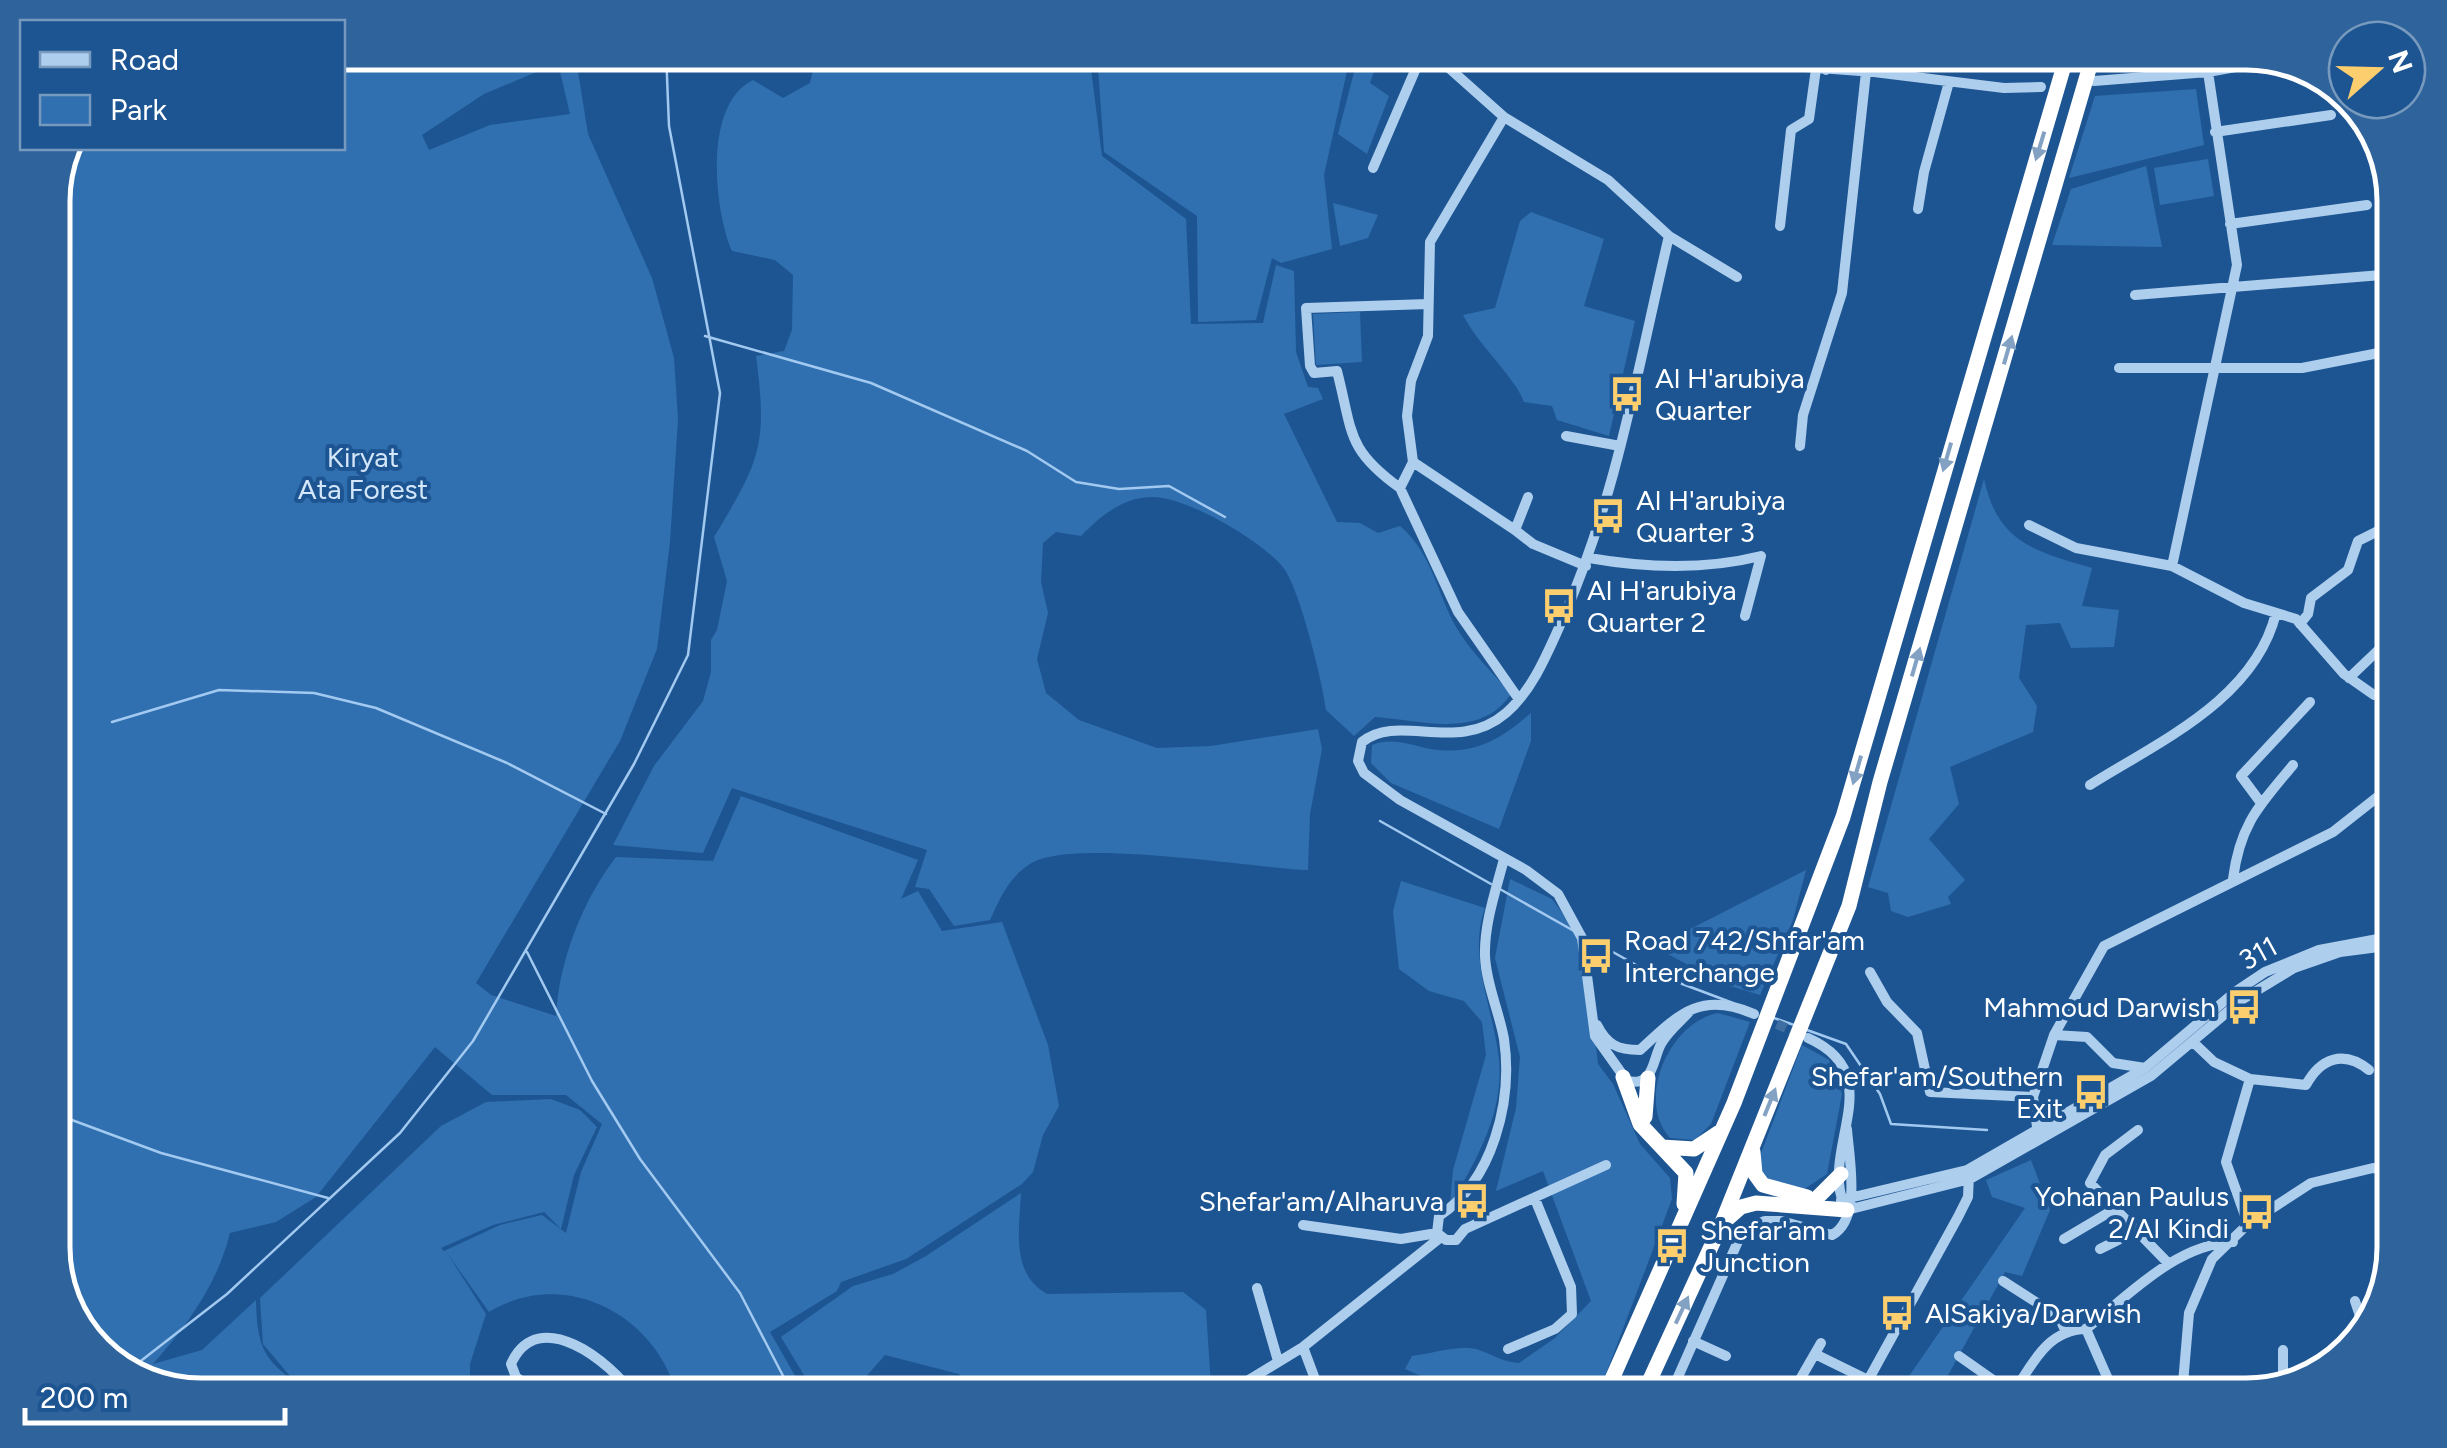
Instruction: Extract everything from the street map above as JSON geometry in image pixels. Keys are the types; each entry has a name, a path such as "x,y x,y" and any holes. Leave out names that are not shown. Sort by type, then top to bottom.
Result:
{"highway":[{"path":"1613,1378 1734,1103 1844,817 2063,70"},
{"path":"1651,1378 1721,1225 1850,906 1880,782 2089,70"},
{"path":"1646,1130 1643,1104 1650,1071"},
{"path":"1621,1074 1646,1130 1686,1173 1679,1232"},
{"path":"1658,1146 1688,1150 1708,1144 1734,1103"},
{"path":"1753,1144 1754,1168 1763,1185 1816,1199 1846,1202"},
{"path":"1816,1199 1845,1170"},
{"path":"1721,1225 1742,1207 1756,1203 1846,1202"}],"street":[{"path":"1373,168 1415,70"},
{"path":"1451,70 1504,117 1608,180 1669,236 1738,276"},
{"path":"1780,226 1791,130 1809,120 1821,70 2041,88"},
{"path":"2094,82 2219,70"},
{"path":"1800,446 1803,415 1842,293 1870,72"},
{"path":"2172,566 2237,265 2208,72"},
{"path":"1918,209 1949,82"},
{"path":"2215,132 2327,116"},
{"path":"1400,488 1413,462 1408,416 1411,381 1428,336 1430,242 1504,117"},
{"path":"2230,224 2367,206"},
{"path":"1669,236 1620,446 1588,562 1546,656 1508,712 1475,730 1442,736 1388,730 1368,738 1358,750 1364,773 1380,786 1558,894 1582,938 1598,1043 1621,1074 1633,1083 1650,1071 1662,1042 1690,1012"},
{"path":"2135,295 2377,276"},
{"path":"1428,304 1306,308 1310,366 1314,374 1337,372 1357,449 1365,462 1400,488 1458,612 1518,698"},
{"path":"2119,368 2302,368 2377,353"},
{"path":"1566,436 1620,446"},
{"path":"1413,462 1532,544 1588,562 1667,566 1715,564 1760,556 1745,616"},
{"path":"1515,530 1528,498"},
{"path":"2028,525 2076,548 2172,566 2244,603 2300,624 2350,678 2377,696"},
{"path":"2300,624 2308,614 2311,598 2348,570 2358,542 2377,531"},
{"path":"2090,785 2220,699 2268,646 2276,613"},
{"path":"2350,678 2377,652"},
{"path":"2261,803 2241,776 2310,702"},
{"path":"2233,879 2238,844 2261,803 2294,765"},
{"path":"2039,1134 2033,1098 2054,1035 2104,946 2333,832 2377,797"},
{"path":"1439,1235 1439,1216 1451,1211 1482,1170 1505,1088 1504,1037 1485,960 1489,919 1504,859"},
{"name":"311","path":"2039,1134 2146,1068 2235,992 2279,965 2319,950 2377,939"},
{"name":"311","path":"1846,1202 1968,1174 2151,1076 2243,999 2294,968 2340,952 2377,948"},
{"path":"1870,972 1887,1002 1917,1033 1930,1092 2033,1098"},
{"path":"1594,1020 1610,1044 1627,1051 1640,1050 1670,1020 1690,1012 1721,1003 1754,1014"},
{"path":"2054,1035 2088,1037 2113,1062 2146,1068"},
{"path":"1678,1378 1743,1230 1765,1221 1781,1221 1832,1235 1842,1228 1850,1092 1843,1065 1833,1052 1808,1038"},
{"path":"2193,1042 2214,1062 2250,1080 2306,1085 2317,1064 2330,1059 2350,1059 2369,1070"},
{"path":"1640,1050 1650,1071"},
{"path":"1621,1074 1627,1051"},
{"path":"2248,1224 2226,1162 2250,1080"},
{"path":"2138,1130 2105,1155 2090,1183 2169,1264"},
{"path":"1302,1225 1401,1239 1439,1235 1456,1240 1465,1228 1606,1165"},
{"path":"2184,1378 2190,1312 2212,1259 2248,1224 2311,1183 2377,1168"},
{"path":"1845,1170 1876,1192"},
{"path":"1869,1378 1958,1218 1968,1174"},
{"name":"311","path":"1846,1202 1876,1192 1968,1174"},
{"path":"1508,1349 1555,1329 1572,1314 1571,1287 1535,1199"},
{"path":"2064,1239 2113,1210"},
{"path":"1451,1211 1460,1215 1465,1228"},
{"path":"2100,1250 2134,1232"},
{"path":"1257,1378 1303,1347 1439,1235"},
{"path":"2023,1378 2045,1345 2066,1330 2086,1329 2169,1264 2212,1243 2232,1242"},
{"path":"2003,1281 2059,1317 2066,1330"},
{"path":"1257,1288 1278,1361"},
{"path":"2356,1301 2359,1312"},
{"path":"2086,1329 2106,1378"},
{"path":"517,1378 511,1364 530,1345 554,1340 596,1354 617,1378"},
{"path":"1693,1341 1726,1356"},
{"path":"1303,1347 1314,1378"},
{"path":"1801,1378 1818,1348 1865,1378"},
{"path":"2283,1350 2283,1373"},
{"path":"1958,1356 1988,1378"}],"green space":[{"name":"Kiryat Ata Forest","path":"345,70 541,70 484,94 422,135 429,150 490,125 570,114 560,70 578,70 588,134 652,278 674,358 678,419 670,542 657,649 620,741 476,983 491,995 556,1016 574,933 616,857 713,861 741,796 918,860 901,899 918,891 942,931 1002,922 1048,1045 1059,1106 1043,1135 1033,1172 1022,1184 906,1259 841,1282 837,1291 770,1332 796,1378 671,1378 649,1341 602,1306 575,1297 546,1294 517,1299 489,1312 447,1253 486,1314 470,1364 470,1378 293,1378 263,1344 260,1298 441,1126 486,1102 551,1099 580,1110 597,1127 574,1175 561,1229 544,1212 493,1225 441,1248 444,1251 500,1225 542,1215 566,1233 581,1172 602,1124 566,1095 492,1095 435,1047 316,1197 276,1222 230,1233 200,1303 153,1364 202,1350 256,1300 263,1346 290,1378 184,1377 135,1360 108,1340 88,1313 77,1289 70,1256 70,192 74,167 80,150 345,150"},
{"path":"813,70 1091,70 1102,156 1186,219 1191,324 1263,323 1276,265 1294,271 1296,352 1308,387 1318,388 1323,399 1284,414 1337,522 1360,523 1378,533 1400,526 1420,548 1462,636 1511,694 1498,708 1466,722 1375,717 1354,736 1326,710 1304,617 1285,570 1261,547 1224,523 1185,504 1153,497 1122,504 1081,536 1056,532 1043,543 1041,582 1048,613 1037,659 1046,693 1079,720 1157,748 1211,746 1318,729 1322,749 1310,814 1308,870 1163,856 1051,856 1016,875 990,920 954,926 929,889 915,887 927,850 732,788 703,853 613,845 654,766 703,701 711,672 711,640 717,630 727,581 714,537 751,470 760,432 756,356 784,351 792,330 793,275 775,260 732,251 718,185 720,134 726,111 737,93 753,80 783,98 810,83"},
{"path":"1098,70 1347,70 1324,175 1332,249 1281,263 1272,258 1256,320 1198,322 1197,216 1104,152"},
{"path":"1355,70 1374,70 1370,83 1389,96 1367,154 1338,134"},
{"path":"2196,89 2204,145 2069,178 2095,96"},
{"path":"2208,159 2214,196 2160,205 2154,168"},
{"path":"2146,166 2162,247 2052,245 2071,189"},
{"path":"1333,203 1378,215 1368,238 1340,246"},
{"path":"1531,212 1604,239 1584,306 1635,321 1609,436 1557,420 1552,406 1524,402 1463,315 1495,308 1520,221"},
{"path":"1360,312 1362,362 1316,365 1313,314"},
{"path":"1984,479 1999,518 2022,542 2092,568 2082,606 2119,610 2114,647 2071,648 2060,623 2026,625 2019,678 2037,706 2033,732 1950,767 1959,804 1929,839 1965,880 1948,897 1951,904 1908,917 1891,911 1888,893 1868,887"},
{"path":"1531,713 1531,741 1499,829 1391,783 1371,763 1372,745 1392,742 1441,750 1470,749 1507,732"},
{"path":"1806,870 1793,920 1760,995 1723,984 1655,947"},
{"path":"1510,879 1552,899 1572,926 1586,962 1598,1064 1613,1084 1640,1144 1670,1178 1672,1199 1604,1378 1426,1378 1405,1369 1412,1356 1464,1348 1519,1363 1555,1338 1591,1301 1543,1171 1496,1191 1516,1108 1520,1057 1495,958"},
{"path":"1401,881 1485,908 1480,927 1480,964 1499,1060 1497,1099 1486,1136 1450,1205 1453,1170 1486,1055 1482,1022 1464,1001 1429,991 1399,969 1393,911"},
{"path":"1718,1013 1750,1022 1711,1124 1695,1140 1670,1138 1660,1122 1656,1103 1663,1064 1685,1031"},
{"path":"1802,1045 1829,1060 1842,1094 1827,1174 1803,1190 1776,1186 1761,1176 1760,1156"},
{"path":"2031,1160 2050,1210 2022,1276 2005,1272 1946,1378 1908,1378 2025,1208 1992,1197 1986,1180"},
{"path":"1021,1193 1020,1250 1027,1275 1035,1285 1047,1294 1183,1292 1206,1310 1210,1378 961,1378 959,1374 885,1355 865,1378 806,1378 781,1337 853,1286 893,1274"}],"waterway":[{"path":"139,1362 227,1294 400,1133 473,1041 634,764 688,655 720,393 669,126 667,70"},
{"path":"705,336 871,383 1027,451 1076,482 1119,489 1169,486 1225,517"},
{"path":"112,722 219,690 314,693 376,708 507,763 606,814"},
{"path":"1380,821 1491,884"},
{"path":"1498,888 1574,931"},
{"path":"1586,937 1645,970 1733,1003"},
{"path":"527,952 592,1081 640,1159 740,1293 784,1378"},
{"path":"1774,1018 1794,1025"},
{"path":"1807,1030 1846,1044 1880,1094 1891,1124 1987,1130"},
{"path":"70,1119 161,1153 328,1198"}],"tunnel":[{"path":"1763,1018 1802,1035"}],"place":[{"name":"Al H'arubiya Quarter","path":"1627,394"},
{"name":"Al H'arubiya Quarter 3","path":"1608,516"},
{"name":"Al H'arubiya Quarter 2","path":"1559,606"},
{"name":"Road 742/Shfar'am Interchange","path":"1596,956"},
{"name":"Mahmoud Darwish","path":"2244,1007"},
{"name":"Shefar'am/Southern Exit","path":"2091,1092"},
{"name":"Shefar'am/Alharuva","path":"1472,1201"},
{"name":"Yohanan Paulus 2/Al Kindi","path":"2257,1212"},
{"name":"Shefar'am Junction","path":"1672,1246"},
{"name":"AlSakiya/Darwish","path":"1897,1313"}]}
